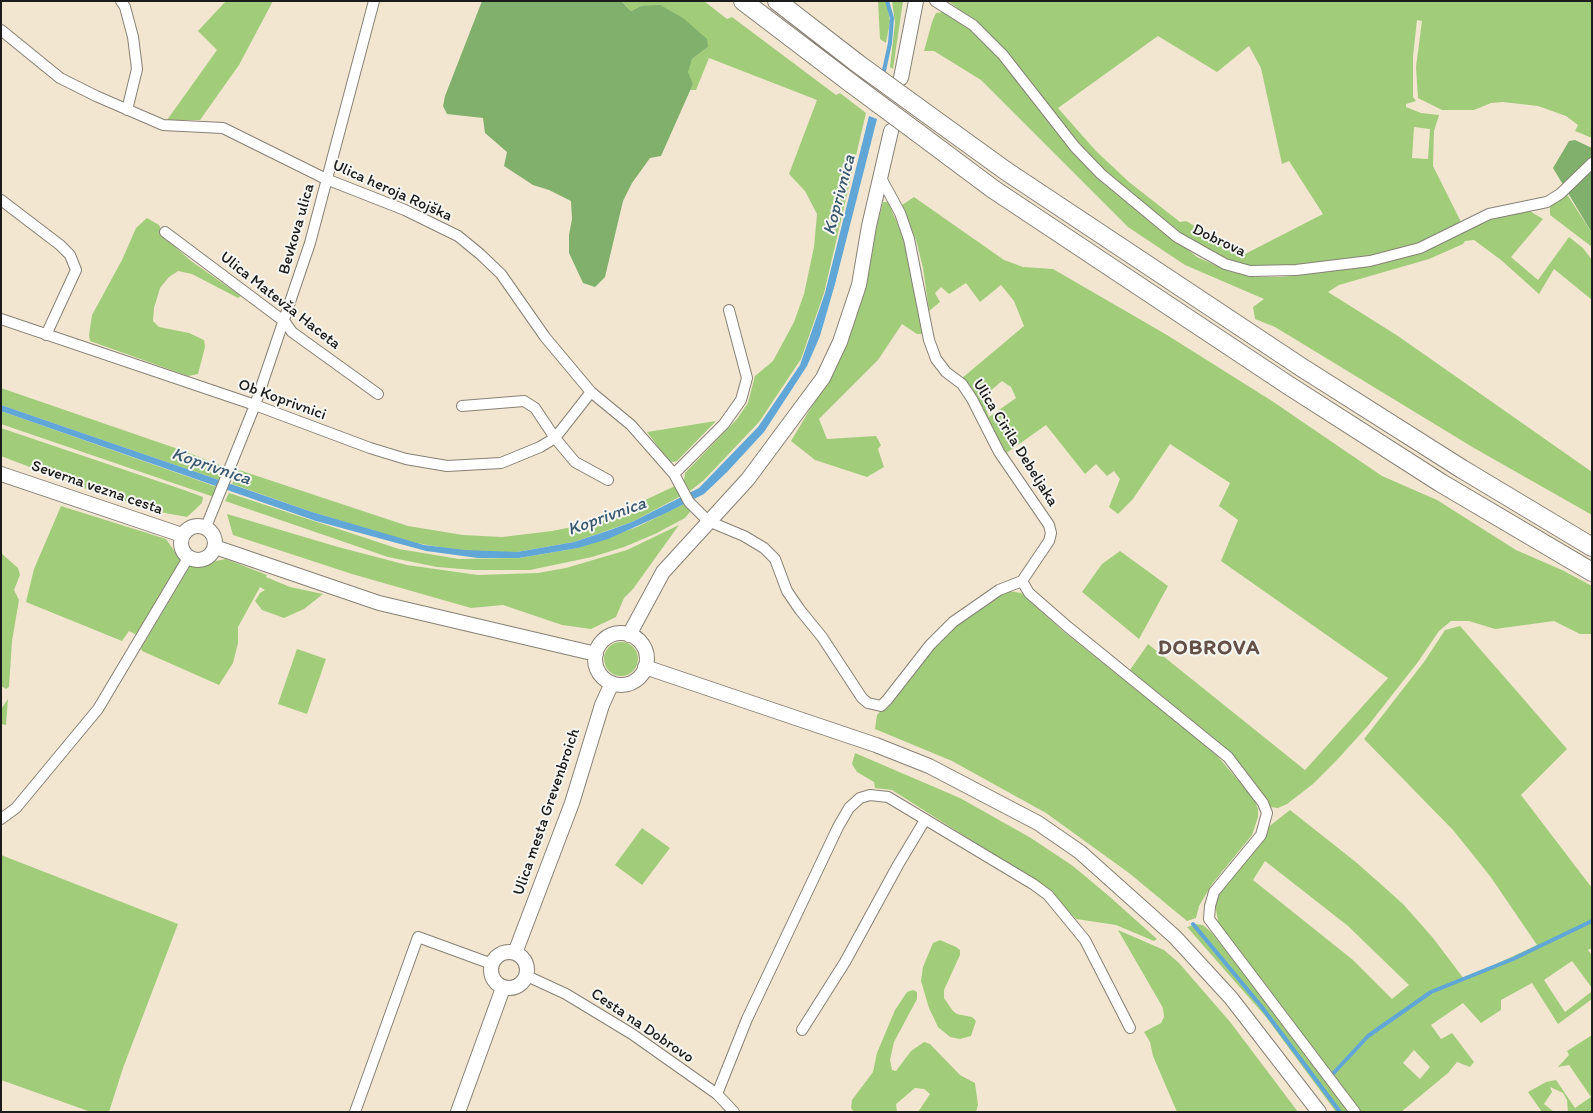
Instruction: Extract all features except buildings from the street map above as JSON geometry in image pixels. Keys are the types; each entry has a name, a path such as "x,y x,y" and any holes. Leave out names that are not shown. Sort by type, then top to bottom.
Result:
{"highway":[{"path":"743,1 993,189 1264,369 1441,483 1592,572"},
{"path":"777,1 857,63 1006,171 1292,362 1454,464 1592,547"}],"street":[{"path":"120,1 125,7 133,37 137,69 127,110"},
{"name":"Bevkova ulica","path":"206,527 218,501 285,322 310,243 374,1"},
{"path":"901,78 916,1"},
{"name":"Dobrova","path":"935,1 973,25 1003,55 1075,147 1101,174 1176,237 1225,264 1250,271 1296,270 1370,261 1420,248 1489,214 1547,202 1560,194 1592,163"},
{"name":"Ulica heroja Rojška","path":"1,30 60,78 127,110 163,125 224,128 326,179 405,210 458,236 501,274 545,336 591,392 631,425 676,479 689,502 708,521"},
{"path":"629,635 663,572 748,479 823,378 840,342 859,285 869,226 891,132"},
{"name":"Ulica Cirila Debeljaka","path":"881,178 900,213 909,239 928,340 936,359 946,372 962,384 1000,452 1049,525 1051,533 1040,557 1022,581"},
{"path":"1,200 60,245 70,255 76,270 46,334"},
{"name":"Ulica Matevža Haceta","path":"165,232 285,322 292,332 378,394"},
{"path":"676,479 724,424 741,400 747,378 729,310"},
{"name":"Ob Koprivnici","path":"1,319 254,405 370,448 406,459 447,466 501,463 540,447 555,438 591,392"},
{"path":"462,406 524,401 535,408 555,438 575,462 608,480"},
{"name":"Severna vezna cesta","path":"1,474 182,535"},
{"path":"708,521 744,536 764,548 775,559 787,591 800,610 822,637 862,698 875,705 881,706 887,700 930,644 953,622 999,590 1022,581 1029,593 1068,627 1228,757 1263,803 1267,813 1261,835 1214,892 1209,919 1355,1112"},
{"path":"190,527 206,527 214,536 215,547 213,553 203,560 188,558 181,546 182,535 190,527"},
{"path":"215,547 378,603 596,654"},
{"path":"1,819 16,808 98,709 188,558"},
{"path":"612,635 629,635 642,644 645,651 645,667 636,680 628,684 612,683 600,674 595,661 596,654 604,639 612,635"},
{"path":"645,667 894,752 929,766 1038,824 1080,852 1175,937 1231,998 1319,1112"},
{"name":"Ulica mesta Grevenbroich","path":"515,953 572,803 602,705 612,683"},
{"path":"717,1094 747,1019 849,808 865,797 888,797 1033,884 1048,896 1074,924 1085,940 1130,1028"},
{"path":"802,1030 845,962 925,820"},
{"path":"354,1112 418,938 492,964"},
{"path":"515,953 524,960 527,976 520,985 509,989 504,988 494,981 492,964 499,956 515,953"},
{"name":"Cesta na Dobrovo","path":"527,976 566,994 632,1034 717,1094 734,1112"},
{"path":"458,1112 504,988"}],"green space":[{"path":"226,1 273,1 239,65 200,120 167,120 217,50 198,31"},
{"path":"482,1 621,1 631,11 641,6 660,5 683,18 707,39 708,47 692,59 688,72 693,84 661,156 650,158 632,183 623,201 605,277 595,287 583,283 569,253 569,235 572,219 571,201 549,190 533,185 504,166 507,152 485,133 483,118 447,114 443,106 445,96"},
{"path":"621,1 704,1 727,19 732,17 836,95 840,93 866,113 824,293 801,359 759,422 704,480 690,491 684,481 685,473 737,419 748,403 755,376 773,361 794,322 804,294 814,247 817,214 805,191 789,174 817,100 709,58 696,90 690,90 693,84 687,72 692,59 708,47 641,6 631,11"},
{"path":"878,1 885,1 888,8 890,22 886,43 880,39"},
{"path":"892,1 903,1 893,69 890,67 895,23"},
{"path":"948,1 1592,1 1592,138 1575,131 1578,125 1566,116 1538,106 1503,102 1491,103 1474,110 1442,110 1418,98 1416,67 1422,21 1417,20 1413,56 1413,97 1416,101 1406,104 1406,107 1421,113 1439,115 1434,131 1433,166 1462,224 1427,241 1389,253 1310,266 1262,268 1241,265 1223,259 1182,236 1116,182 1086,153 1000,46 976,22","holes":["1158,36 1217,72 1249,46 1261,68 1282,164 1289,161 1323,214 1245,254 1186,221 1180,222 1129,182 1096,151 1058,108","1414,127 1430,129 1428,159 1412,158"]},
{"path":"944,12 965,25 1002,61 1066,143 1097,177 1197,257 1228,271 1254,277 1281,277 1310,274 1402,257 1429,249 1499,215 1528,210 1543,219 1511,257 1538,280 1569,237 1583,248 1592,260 1592,300 1554,269 1539,294 1501,260 1474,240 1465,241 1463,244 1429,259 1339,285 1328,292 1398,336 1592,472 1592,515 1474,448 1275,327 1255,319 1253,307 1264,299 1185,265 1128,227 981,80 934,51 924,51 936,13"},
{"path":"1575,140 1592,148 1592,233 1553,168 1569,141"},
{"path":"1566,193 1592,233 1592,247 1550,215 1550,204 1560,200"},
{"path":"914,197 1004,260 1023,267 1053,269 1167,335 1272,401 1382,476 1437,500 1516,550 1562,570 1592,586 1592,634 1580,634 1554,621 1495,629 1469,621 1451,621 1439,631 1418,662 1367,727 1335,762 1313,784 1287,804 1278,808 1270,807 1229,754 1130,670 1148,644 1305,770 1388,678 1221,561 1238,520 1219,506 1230,483 1170,444 1133,499 1118,514 1109,507 1120,479 1114,471 1107,476 1096,464 1085,474 1046,425 1005,454 961,379 1024,326 1014,301 1001,285 980,302 966,283 949,294 941,287 935,293 940,302 929,311 923,268 916,240 902,205","holes":["1002,381 1011,387 1016,398 989,417 982,398"]},
{"path":"883,202 888,202 907,246 924,334 917,334 902,324 878,360 819,419 827,439 876,436 881,445 878,449 884,467 867,477 815,460 791,441 830,376 873,241"},
{"path":"147,218 159,225 165,238 191,261 241,296 238,298 192,274 178,271 169,277 160,288 154,308 153,321 159,327 189,333 204,340 205,347 198,374 188,376 90,341 92,315 122,260 136,228"},
{"path":"1,388 225,467 219,480 1,405"},
{"path":"1,411 217,487 214,497 1,424"},
{"path":"716,421 677,461 673,462 668,460 647,432"},
{"path":"1,428 203,497 202,503 187,517 165,513 97,493 1,456"},
{"path":"239,470 408,526 463,535 502,537 552,531 577,526 626,509 675,486 681,496 632,522 574,542 517,552 456,550 411,542 312,512 232,484"},
{"path":"229,493 399,549 459,559 519,558 578,548 637,527 686,503 690,512 685,518 655,534 624,547 592,557 530,570 474,570 437,567 388,557 225,501"},
{"path":"61,506 166,539 182,562 137,635 129,631 122,641 26,602 34,569"},
{"path":"227,514 407,565 478,575 538,573 566,568 627,550 679,525 633,589 624,598 616,617 591,629 562,625 503,605 471,608 352,574 233,535"},
{"path":"1120,551 1168,586 1139,639 1082,592 1102,564"},
{"path":"1,553 18,568 20,575 14,590 19,600 12,641 9,687 6,689 1,686"},
{"path":"226,559 267,575 266,577 290,587 323,594 304,609 284,618 262,610 255,601 260,593 265,590 260,587 238,627 238,643 233,663 219,685 142,651 141,648 190,566"},
{"path":"1009,591 1021,593 1063,631 1214,752 1254,799 1258,809 1258,817 1252,835 1212,884 1199,906 1196,918 1187,921 1129,873 1046,813 952,761 875,729 877,715 913,676 933,648 955,626 1001,594"},
{"path":"1460,626 1567,749 1521,795 1592,888 1592,948 1588,950 1592,955 1592,988 1572,961 1544,980 1565,1012 1591,992 1592,999 1558,1024 1532,983 1501,1000 1501,1010 1481,1023 1463,1003 1431,1025 1441,1039 1452,1033 1474,1062 1470,1067 1457,1062 1448,1073 1401,1112 1360,1112 1219,927 1215,904 1216,897 1267,828 1290,810 1357,863 1403,904 1433,938 1464,979 1537,945 1490,876 1453,830 1364,739 1424,662 1445,630","holes":["1265,861 1348,926 1409,985 1392,999 1353,960 1253,880","1414,1050 1430,1067 1420,1079 1403,1063"]},
{"path":"621,642 628,643 633,647 637,652 637,666 633,671 628,675 621,676 614,675 609,671 605,666 604,659 605,652 609,647 614,643"},
{"path":"297,649 326,659 307,714 278,704"},
{"path":"8,699 6,725 1,724 1,709"},
{"path":"855,753 960,798 1031,838 1073,866 1157,939 1154,941 1116,925 1076,919 1051,892 1037,882 892,790 875,788 874,782 857,772 852,764"},
{"path":"642,828 670,848 642,885 615,865"},
{"path":"1,855 178,924 123,1068 109,1112 91,1112 1,1080"},
{"path":"1196,924 1203,925 1211,932 1291,1031 1350,1112 1336,1112 1266,1017 1187,927"},
{"path":"1118,930 1164,950 1179,963 1231,1023 1298,1112 1177,1112 1153,1056 1150,1042 1144,1032 1161,1023 1164,1017 1163,1008"},
{"path":"940,940 960,950 960,955 944,990 944,998 957,1014 972,1017 976,1021 971,1036 960,1039 950,1037 938,1027 929,1008 921,981 923,967 933,943"},
{"path":"913,990 917,992 917,999 894,1042 890,1060 892,1070 896,1071 911,1051 924,1042 930,1044 960,1075 975,1083 978,1105 976,1112 918,1112 930,1094 924,1089 915,1088 896,1104 897,1112 854,1112 851,1108 852,1100 873,1072 877,1053 895,1010 907,992"},
{"path":"1592,1035 1592,1112 1568,1112 1567,1100 1563,1093 1550,1087 1552,1092 1544,1104 1554,1112 1542,1112 1528,1092 1546,1082 1556,1080 1575,1108 1591,1097 1569,1065 1558,1067 1569,1055 1567,1051"}],"water":[{"path":"869,116 877,119 835,284 820,336 807,366 764,432 704,494 608,539 578,548 519,558 478,558 426,551 316,521 1,411 1,405 312,512 424,545 465,550 517,552 574,542 610,530 632,522 699,488 758,427 800,365 825,293"}],"waterway":[{"name":"Koprivnica","path":"883,75 890,43 892,18 887,1"},
{"path":"1330,1077 1368,1036 1431,992 1513,959 1592,921"},
{"path":"1193,924 1261,1006 1340,1112"}],"district":[{"name":"DOBROVA","path":"1209,649"}]}
